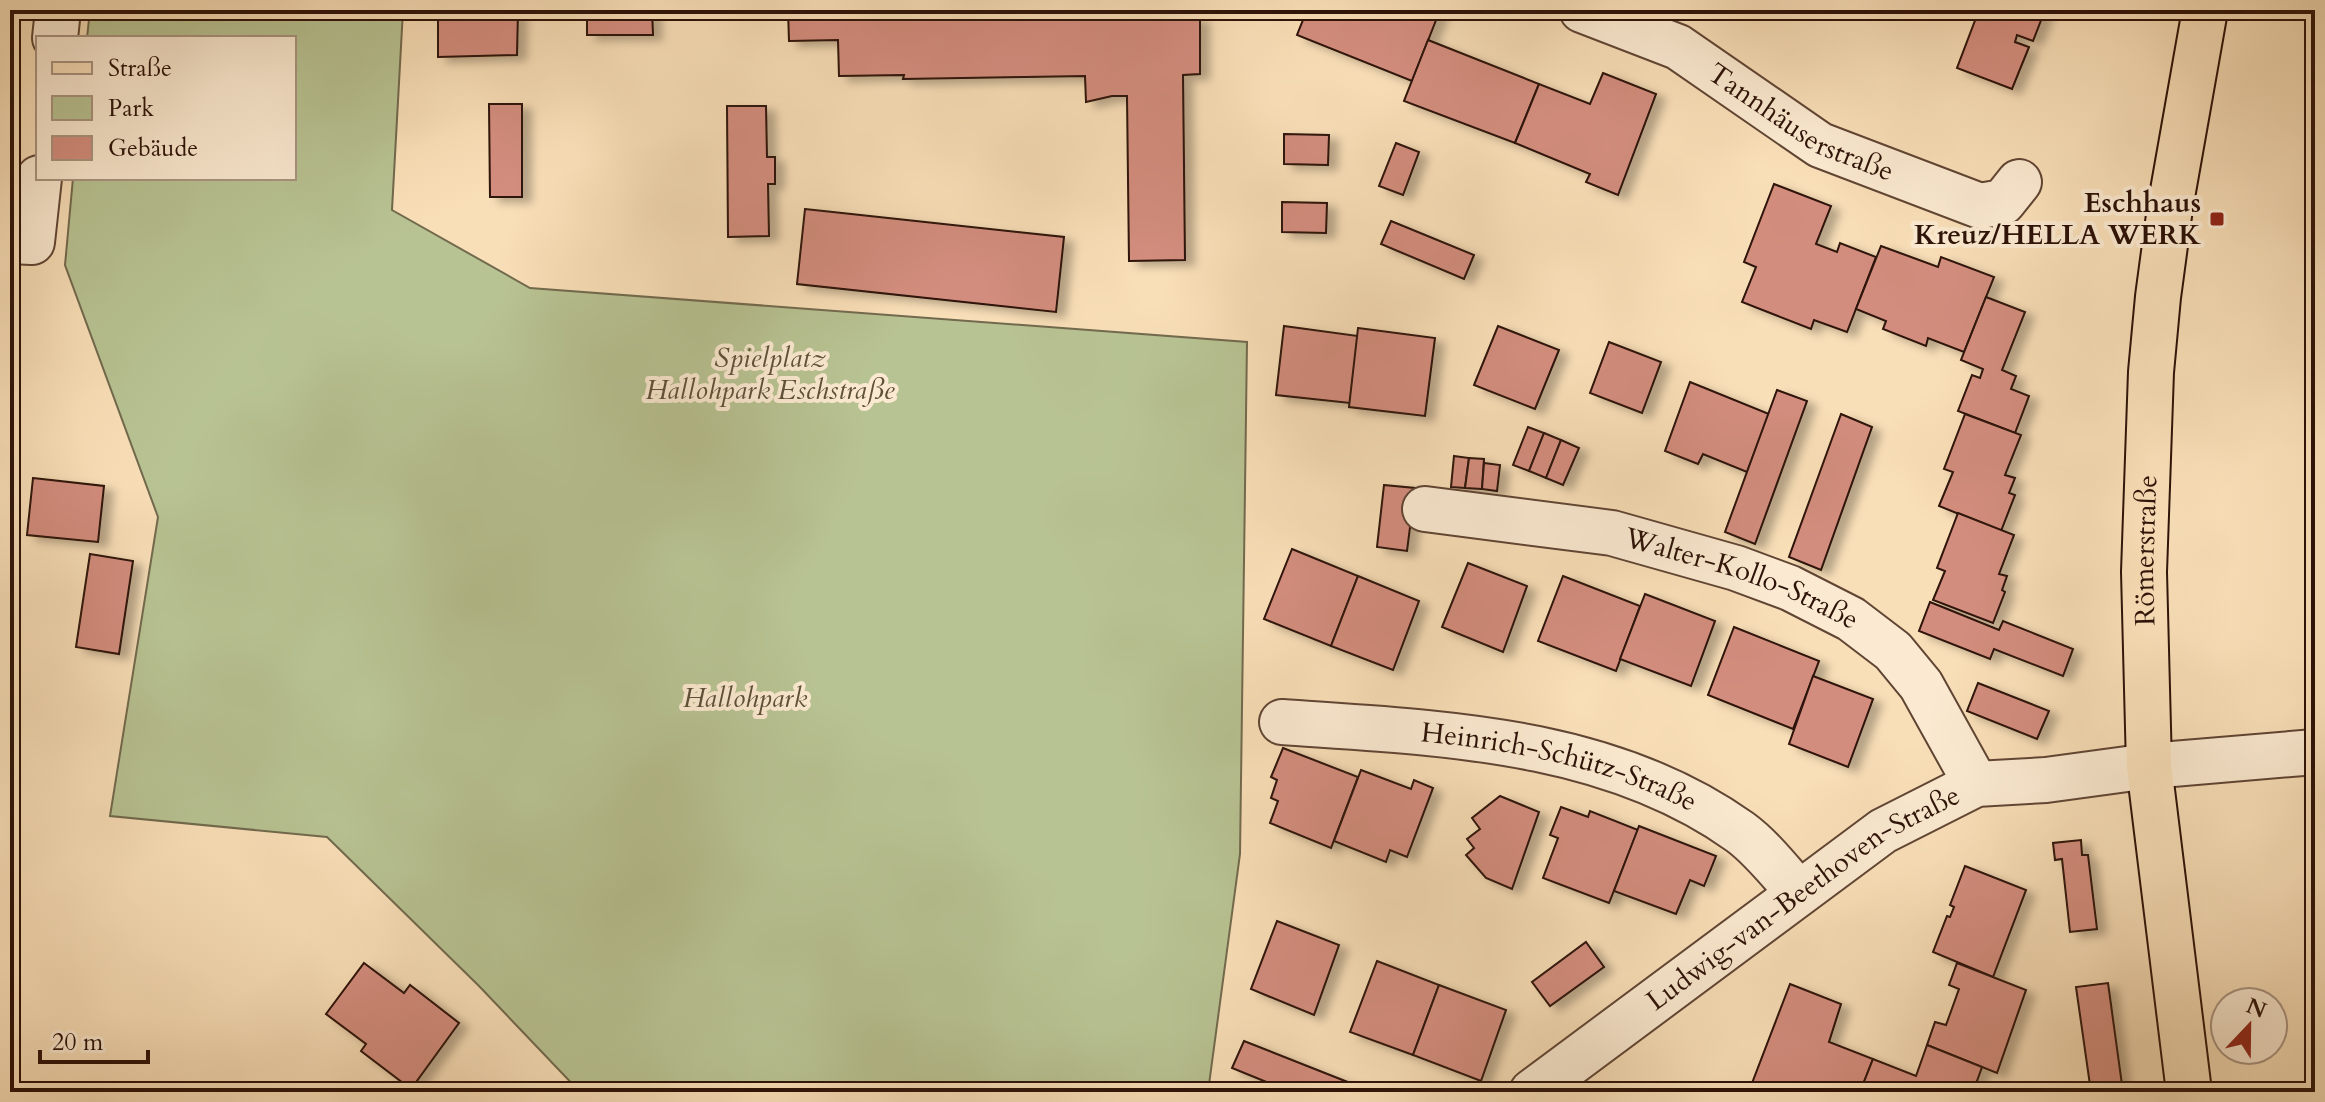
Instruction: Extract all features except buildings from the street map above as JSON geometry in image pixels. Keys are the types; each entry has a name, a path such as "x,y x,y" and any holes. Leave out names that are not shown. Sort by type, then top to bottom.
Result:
{"main road":[{"name":"Römerstraße","path":"2189,1092 2149,766 2144,572 2151,372 2167,227 2205,10"}],"street":[{"path":"55,36 58,10"},
{"name":"Tannhäuserstraße","path":"1582,10 1678,47 1820,145 1980,206 2003,202 2019,182"},
{"path":"10,241 32,242 39,180"},
{"name":"Walter-Kollo-Straße","path":"1425,509 1612,533 1736,568 1790,588 1851,619 1893,651 1921,685 1976,784"},
{"name":"Heinrich-Schütz-Straße","path":"1282,722 1496,740 1595,762 1657,786 1731,826 1743,834 1799,893"},
{"name":"Ludwig-van-Beethoven-Straße","path":"1532,1092 1883,831 1976,784 2046,780 2149,766 2315,752"}],"green space":[{"name":"Hallohpark","path":"90,10 403,10 392,210 530,288 1247,342 1240,854 1208,1092 580,1092 479,986 327,837 110,816 158,517 65,265 73,180 296,180 296,36 87,36"}],"place":[{"name":"Eschhaus Kreuz/HELLA WERK","path":"2217,219"}],"park label":[{"name":"Spielplatz Hallohpark Eschstraße","path":"770,374"}]}
